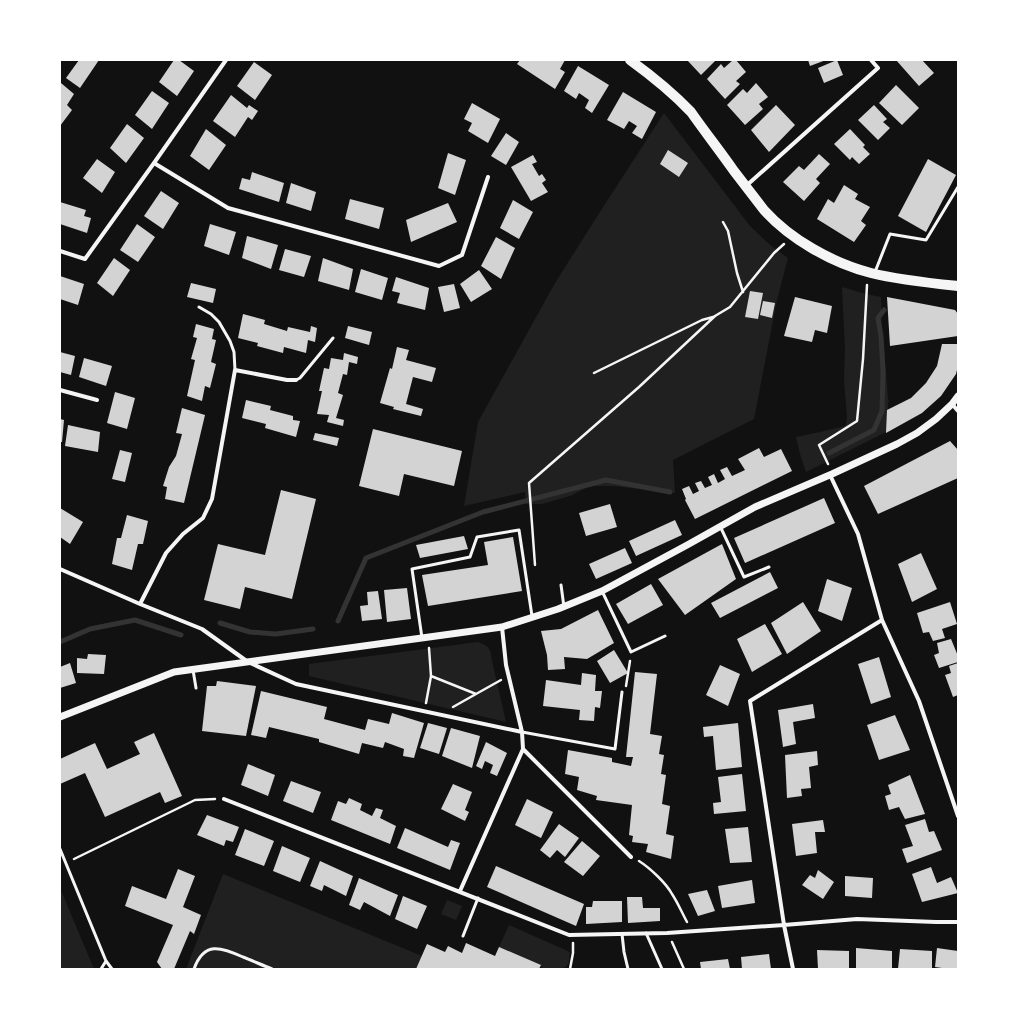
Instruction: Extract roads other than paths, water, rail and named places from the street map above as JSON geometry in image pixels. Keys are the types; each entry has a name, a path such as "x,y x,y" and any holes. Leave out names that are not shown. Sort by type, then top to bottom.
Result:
{"main road":[{"path":"630,60 650,75 691,112 764,210 782,227 810,247 831,258 871,273 908,280 958,286"}],"street":[{"path":"60,251 85,259 226,60"},
{"path":"746,186 878,68 871,60"},
{"path":"154,163 228,208 439,266 462,255 488,177"},
{"path":"140,604 166,553 183,534 203,518 212,499 235,370 287,380 296,380"},
{"path":"60,390 97,400"},
{"path":"60,717 174,672 502,627 564,607 602,590 755,507 897,444 917,433 952,404 958,396"},
{"path":"952,404 958,411"},
{"path":"831,474 858,534 882,620 919,701 958,816"},
{"path":"60,569 202,629 248,662 296,684 522,732"},
{"path":"793,969 784,925 750,701 882,620"},
{"path":"460,891 524,750 522,732 506,665 502,627"},
{"path":"524,750 631,857"},
{"path":"224,799 569,935 692,931 784,925 857,918 958,922"}],"lane":[{"path":"871,273 890,234 926,240 958,187"},
{"path":"199,307 211,314 219,322 230,341 234,352 235,370"},
{"path":"296,380 300,378 333,338"},
{"path":"720,526 744,577 769,567"},
{"path":"425,638 412,569 470,556 476,537 519,530 532,617"},
{"path":"561,585 564,607"},
{"path":"602,590 631,652 665,636"},
{"path":"193,670 196,688"},
{"path":"522,732 615,749 622,692"},
{"path":"60,849 106,961 112,969"},
{"path":"463,936 478,898"},
{"path":"646,933 662,969"},
{"path":"622,934 628,969"},
{"path":"194,969 202,954 209,950 224,949 272,969"},
{"path":"101,969 106,961"}],"waterway":[{"path":"829,453 874,430 882,411 883,372 881,336 878,318 884,310"},
{"path":"338,621 366,558 483,512 606,480 670,492"},
{"path":"60,642 90,629 135,620 181,635"},
{"path":"220,623 250,632 276,634 313,629"}]}
